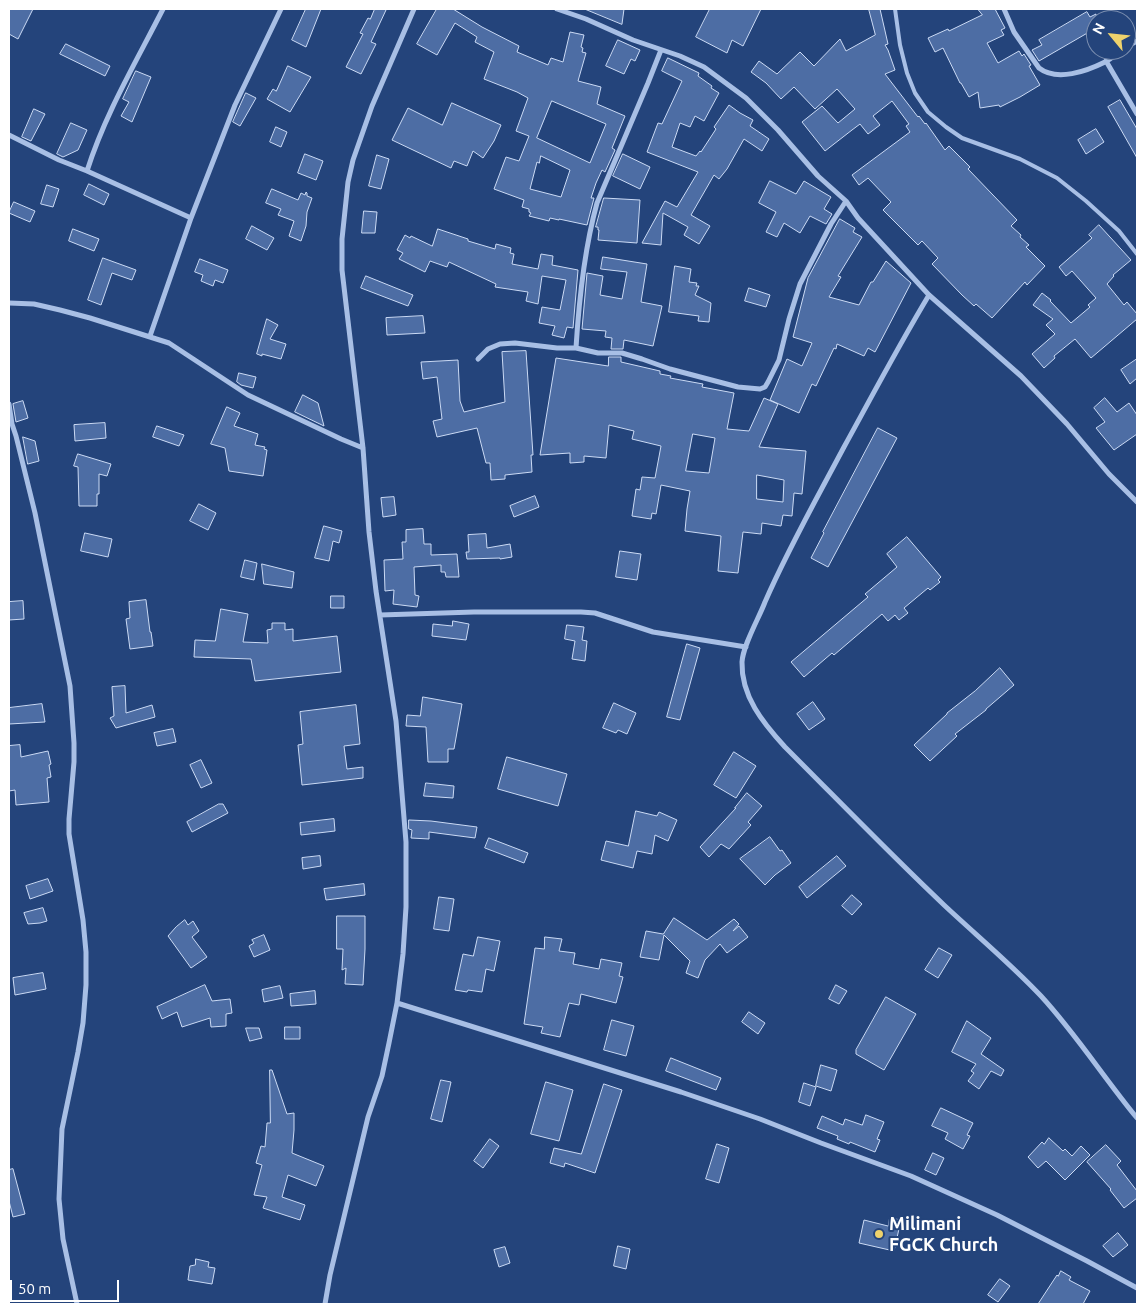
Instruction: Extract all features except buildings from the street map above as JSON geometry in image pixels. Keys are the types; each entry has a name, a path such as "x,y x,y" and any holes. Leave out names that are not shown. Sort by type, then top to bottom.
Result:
{"street":[{"path":"87,171 125,79 163,9"},
{"path":"150,336 191,218 235,105 281,9"},
{"path":"325,1304 330,1275 368,1117 382,1076 397,1003 406,906 406,842 396,721 368,532 363,448 342,270 342,239 348,182 353,160 372,106 414,9"},
{"path":"557,9 704,66 746,98 778,130 818,176 846,201 858,218 929,295 1021,376 1067,424 1109,474 1137,502"},
{"path":"1004,9 1014,32 1039,68 1044,72 1066,74 1084,71 1108,60"},
{"path":"576,348 582,286 592,222 597,203 661,50"},
{"path":"1106,62 1137,114"},
{"path":"9,135 59,160 191,218"},
{"path":"478,359 488,349 500,344 515,343 550,348 576,348 598,353 622,353 738,388 756,389 765,387 779,360 800,284 831,224 846,201"},
{"path":"929,295 889,363 823,486 774,583 746,647 742,659 742,676 754,709 770,732 880,843 1039,994 1066,1024 1137,1118"},
{"path":"9,303 34,304 60,310 169,343 248,395 363,448"},
{"path":"9,404 12,424 35,513 70,686 74,762 69,802 69,834 83,920 86,952 86,986 83,1023 62,1129 58,1199 63,1239 77,1304"},
{"path":"380,615 474,612 595,613 653,632 746,647"},
{"path":"397,1003 681,1092 760,1119 911,1176 997,1215 1137,1288"}],"lane":[{"path":"895,9 900,46 907,73 915,93 928,112 962,138 1020,159 1057,178 1119,231 1137,254"}],"place":[{"name":"Milimani FGCK Church","path":"879,1234"}]}
